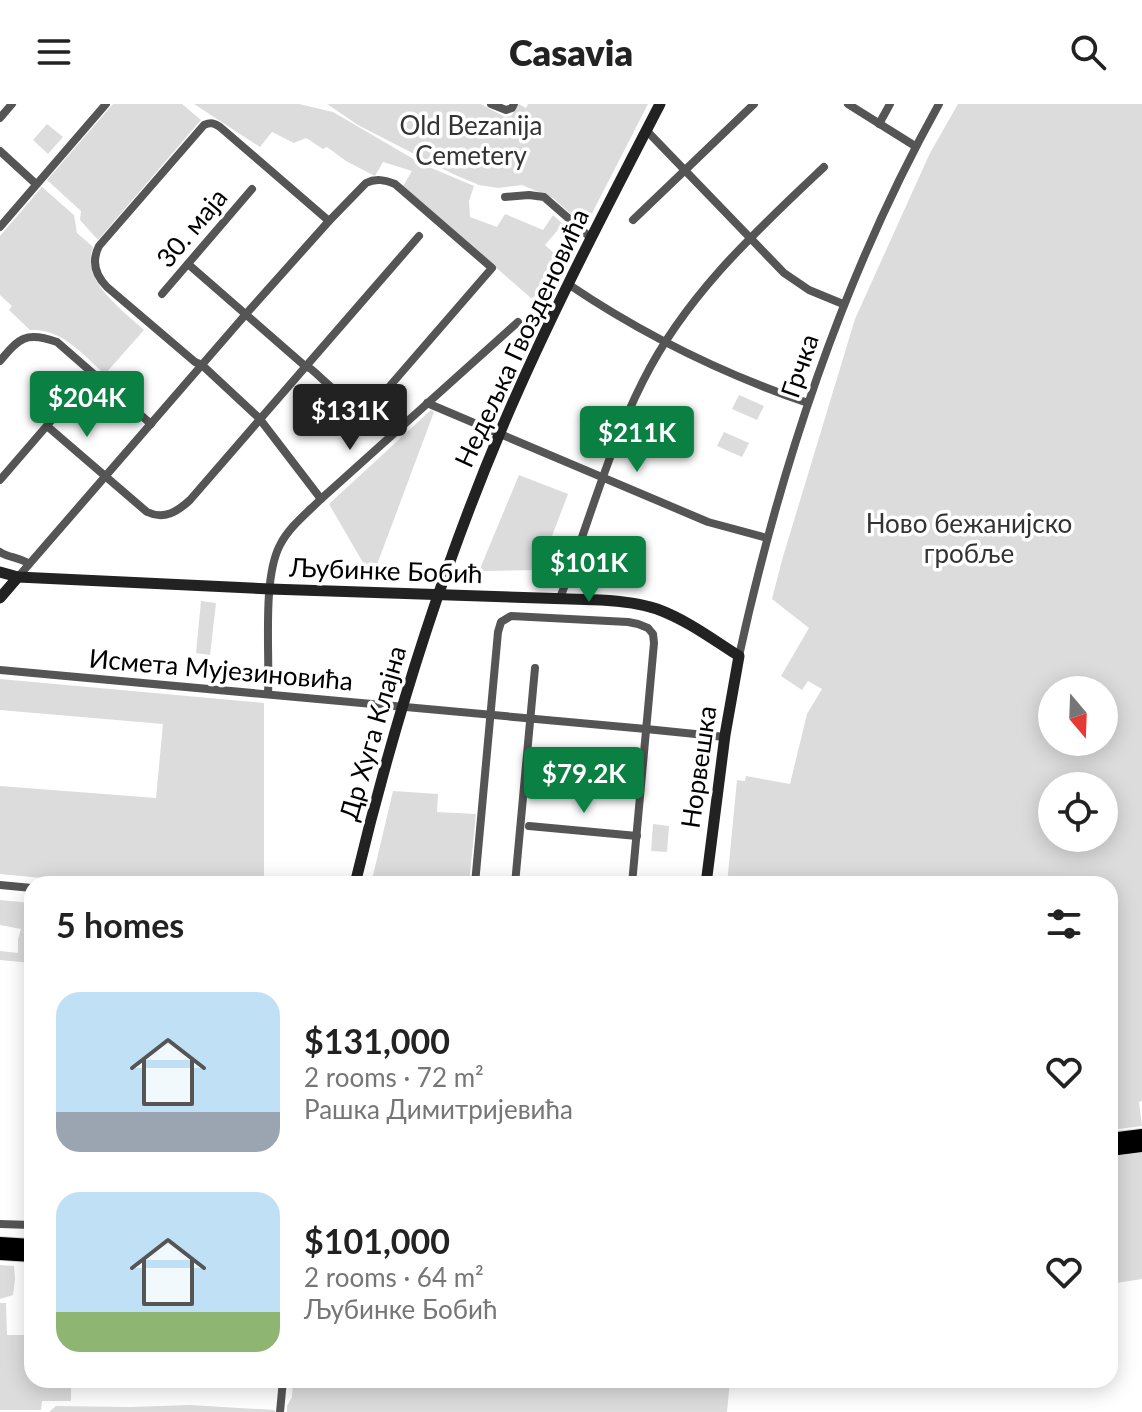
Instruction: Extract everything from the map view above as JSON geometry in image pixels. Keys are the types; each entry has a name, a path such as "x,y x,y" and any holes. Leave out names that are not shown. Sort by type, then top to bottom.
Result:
{"main road":[{"name":"Недељка Гвозденовића","path":"438,595 499,434 568,284 660,104"},
{"name":"Љубинке Бобић","path":"0,572 18,577 270,589 614,601 658,610 685,621 739,656"},
{"path":"0,598 18,577"},
{"name":"Др Хуга Клајна","path":"357,876 402,706 438,595"},
{"name":"Норвешка","path":"707,876 739,656"},
{"path":"1118,1138 1142,1135"},
{"path":"1118,1149 1142,1146"},
{"path":"0,1243 24,1244"},
{"path":"0,1254 24,1256"}],"street":[{"path":"0,118 12,104"},
{"path":"0,227 106,104"},
{"path":"491,104 504,110 511,107"},
{"path":"633,220 754,104"},
{"path":"848,104 915,146"},
{"path":"879,124 890,104"},
{"name":"Грчка","path":"739,656 791,452 843,304 915,146 939,104"},
{"path":"321,499 259,418 202,365 107,287 98,277 94,261 99,246 204,125 211,123 220,127 329,221"},
{"path":"646,130 787,275 809,290 843,304"},
{"path":"0,151 36,184"},
{"path":"560,598 635,398 665,342 699,294 750,237 824,167"},
{"path":"18,577 246,314 366,183 375,180 397,186 492,268 382,395 354,402 305,366 246,314 188,264"},
{"name":"30. маја","path":"162,294 252,189"},
{"path":"505,197 544,197 591,238"},
{"path":"47,426 147,512 166,515 175,512 190,500 419,236"},
{"path":"568,284 665,342 731,373 808,403"},
{"path":"268,694 270,589 272,569 281,542 321,499 518,322"},
{"path":"0,361 14,344 23,339 45,338 57,342 151,424"},
{"path":"0,480 76,392"},
{"path":"427,403 708,522 767,538"},
{"path":"0,552 29,564"},
{"path":"476,876 499,624 511,616 628,622 651,631 654,638 633,876"},
{"path":"516,876 535,668"},
{"name":"Исмета Мујезиновића","path":"0,670 725,737"},
{"path":"529,826 637,836"},
{"path":"0,885 24,887"},
{"path":"0,1224 24,1225"},
{"path":"280,1412 282,1388"}],"green space":[{"path":"113,104 182,104 201,120 98,240 80,220 81,211 47,180"},
{"path":"194,104 299,104 333,112 422,164 474,186 469,201 470,217 497,227 505,214 543,230 553,215 563,224 545,245 568,266 547,312 403,186 412,171 383,162 375,176 306,138 294,143 272,132 260,147"},
{"name":"Old Bezanija Cemetery","path":"327,104 481,104 505,117 511,116 519,104 526,108 528,104 648,104 585,227 553,198 522,185 498,188 479,185 358,125"},
{"name":"Ново бежанијско гробље","path":"958,104 1142,104 1142,1101 1139,1102 1142,1126 1118,1129 1118,876 728,876 737,780 745,781 746,776 790,784 807,714 822,689 808,681 802,690 781,676 809,628 772,599 855,319 930,153"},
{"path":"47,124 63,137 48,154 33,140"},
{"path":"42,187 74,215 77,233 93,247 92,271 105,293 144,330 105,374 62,338 52,333 30,330 9,310 12,306 0,295 0,236"},
{"path":"739,395 764,406 757,420 732,409"},
{"path":"431,410 434,412 372,578 329,504"},
{"path":"724,432 749,443 742,457 717,446"},
{"path":"519,475 568,494 539,570 479,571"},
{"path":"201,601 216,603 210,655 196,653"},
{"path":"0,679 264,703 264,876 0,874 0,786 156,798 163,724 0,710"},
{"path":"393,791 438,794 437,812 476,814 470,876 373,876"},
{"path":"653,824 669,826 667,852 651,851"},
{"path":"0,900 24,902 24,962 0,960 0,951 18,953 21,929 0,925"},
{"path":"1142,1148 1142,1279 1118,1283 1118,1151"},
{"path":"0,1265 14,1266 15,1279 13,1295 0,1299"},
{"path":"0,1303 6,1303 7,1335 24,1335 24,1388 71,1388 71,1401 42,1401 41,1410 0,1410"},
{"path":"293,1388 729,1388 727,1412 287,1412"},
{"path":"190,1405 275,1412 49,1412 56,1406"}]}
